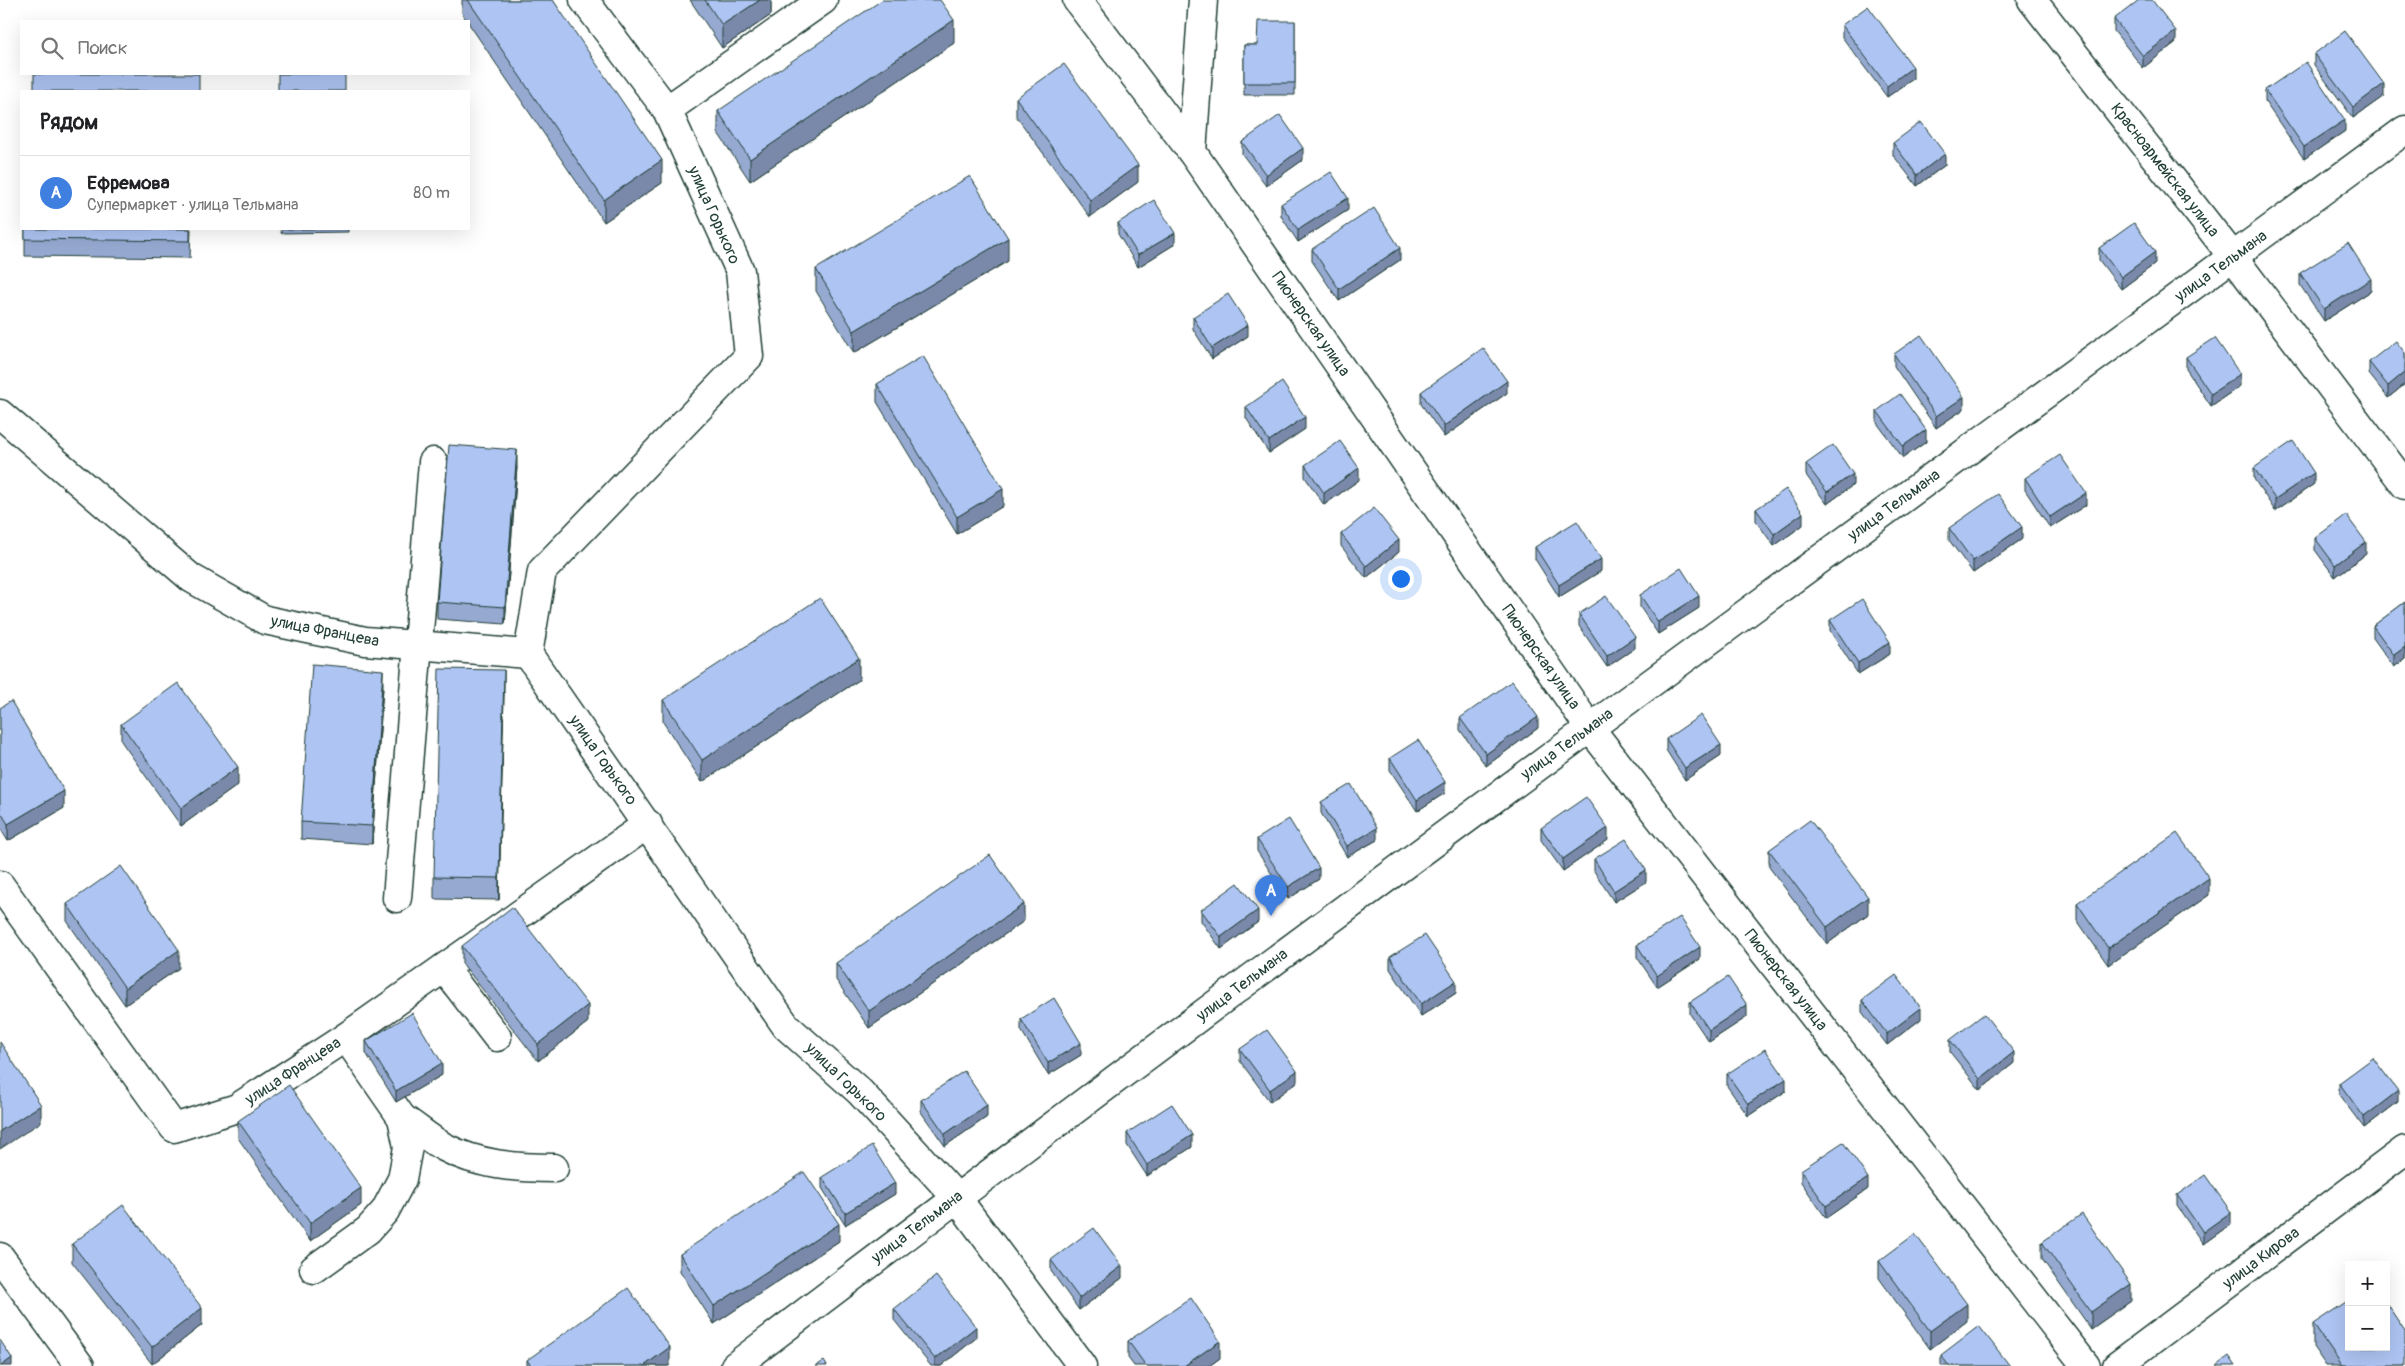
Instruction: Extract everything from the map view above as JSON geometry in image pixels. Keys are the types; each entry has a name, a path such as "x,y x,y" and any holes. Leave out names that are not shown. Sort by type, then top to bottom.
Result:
{"street":[{"name":"улица Горького","path":"584,0 668,110 740,271 749,356 542,571 528,654 648,824 786,1026 860,1092 956,1197 1082,1366"},
{"name":"Пионерская улица","path":"1077,0 1192,152 1589,727 2086,1366"},
{"path":"1192,152 1203,0"},
{"name":"Красноармейская улица","path":"2032,0 2233,257 2405,485"},
{"path":"668,110 814,3"},
{"name":"улица Тельмана","path":"735,1366 956,1197 1589,727 2405,130"},
{"name":"улица Францева","path":"3,423 191,578 265,620 364,642 528,654"},
{"path":"397,898 433,462"},
{"name":"улица Францева","path":"0,885 174,1128 236,1108 346,1036 648,824"},
{"path":"444,968 497,1037"},
{"path":"346,1036 402,1118 443,1146 481,1162 522,1168 554,1168"},
{"path":"314,1269 368,1230 385,1211 402,1179 408,1147 402,1118"},
{"name":"улица Кирова","path":"2117,1366 2405,1150"},
{"path":"0,1258 80,1366"}],"building":[{"path":"468,0 553,0 662,160 604,200"},
{"path":"705,0 760,0 722,25"},
{"path":"882,0 940,0 954,20 750,159 718,111"},
{"path":"2139,0 2152,0 2176,31 2143,56 2114,19"},
{"path":"1868,6 1913,67 1887,86 1842,25"},
{"path":"1258,21 1295,21 1295,83 1244,83 1244,45 1257,45"},
{"path":"2345,31 2384,84 2353,107 2314,54"},
{"path":"2306,62 2345,120 2304,147 2265,90"},
{"path":"1064,64 1138,165 1090,200 1016,98"},
{"path":"34,75 199,75 199,90 34,90"},
{"path":"278,75 345,75 345,90 278,90"},
{"path":"1280,115 1303,148 1266,175 1242,142"},
{"path":"1921,122 1945,154 1917,175 1893,143"},
{"path":"1331,172 1348,198 1298,230 1281,204"},
{"path":"970,176 1008,238 854,331 816,269"},
{"path":"1154,200 1175,233 1138,255 1118,223"},
{"path":"1374,208 1400,248 1339,289 1312,249"},
{"path":"2134,223 2155,252 2121,277 2099,248"},
{"path":"25,230 190,230 190,241 25,239"},
{"path":"2348,243 2371,279 2324,309 2300,273"},
{"path":"1228,294 1248,325 1212,348 1193,317"},
{"path":"1921,335 1964,397 1936,416 1894,354"},
{"path":"2215,338 2240,374 2211,394 2186,357"},
{"path":"2396,341 2405,353 2405,372 2388,386 2369,362"},
{"path":"1483,348 1507,381 1444,426 1421,392"},
{"path":"923,356 1003,489 957,517 877,384"},
{"path":"1282,382 1305,417 1269,441 1246,407"},
{"path":"1900,394 1926,430 1903,446 1877,411"},
{"path":"1340,441 1359,468 1324,493 1305,465"},
{"path":"2293,441 2314,473 2275,499 2254,468"},
{"path":"449,445 517,450 505,607 437,602"},
{"path":"1833,445 1853,474 1827,492 1806,464"},
{"path":"2060,455 2086,493 2050,517 2025,478"},
{"path":"1786,489 1803,513 1774,534 1756,509"},
{"path":"1998,494 2022,527 1973,561 1949,528"},
{"path":"1374,508 1399,540 1366,566 1341,534"},
{"path":"2346,515 2366,542 2335,565 2315,538"},
{"path":"1577,521 1601,559 1559,585 1535,547"},
{"path":"1681,568 1699,596 1658,622 1640,595"},
{"path":"1606,596 1635,637 1607,656 1579,614"},
{"path":"820,598 859,658 702,760 663,700"},
{"path":"1862,599 1890,642 1858,663 1830,620"},
{"path":"2405,602 2405,647 2394,655 2373,626"},
{"path":"312,664 383,670 372,826 301,822"},
{"path":"439,669 504,670 499,878 434,877"},
{"path":"1512,681 1538,717 1486,754 1460,718"},
{"path":"178,683 238,767 181,808 121,724"},
{"path":"11,701 64,791 8,824 0,811 0,708"},
{"path":"1701,715 1721,745 1685,768 1666,739"},
{"path":"1418,740 1445,782 1417,800 1390,758"},
{"path":"1351,784 1377,828 1347,846 1321,802"},
{"path":"1586,797 1608,828 1563,859 1541,828"},
{"path":"1289,819 1319,868 1288,887 1257,839"},
{"path":"1810,820 1868,897 1827,927 1769,850"},
{"path":"2177,833 2209,878 2108,948 2077,903"},
{"path":"1626,839 1646,870 1614,891 1594,859"},
{"path":"990,855 1024,904 869,1011 836,963"},
{"path":"121,866 179,950 125,988 67,904"},
{"path":"1238,883 1258,910 1221,937 1201,910"},
{"path":"512,907 588,1005 538,1044 462,946"},
{"path":"1680,917 1700,947 1657,976 1637,945"},
{"path":"1425,935 1456,981 1421,1004 1390,957"},
{"path":"1896,975 1921,1008 1887,1034 1862,1000"},
{"path":"1728,977 1747,1005 1709,1030 1690,1002"},
{"path":"1054,998 1081,1043 1048,1063 1021,1019"},
{"path":"412,1013 442,1063 396,1091 366,1041"},
{"path":"1984,1014 2014,1052 1980,1079 1950,1040"},
{"path":"1267,1030 1297,1071 1270,1090 1240,1049"},
{"path":"0,1042 41,1105 0,1131"},
{"path":"1765,1049 1786,1079 1748,1104 1727,1074"},
{"path":"2373,1058 2398,1091 2364,1117 2339,1083"},
{"path":"964,1071 987,1105 945,1134 921,1100"},
{"path":"289,1085 361,1188 310,1223 238,1121"},
{"path":"1172,1104 1192,1135 1147,1165 1127,1133"},
{"path":"1843,1142 1868,1178 1826,1206 1801,1170"},
{"path":"872,1146 895,1183 845,1213 822,1177"},
{"path":"804,1172 839,1224 714,1306 680,1254"},
{"path":"2205,1175 2231,1212 2203,1232 2177,1195"},
{"path":"123,1205 202,1308 152,1347 72,1244"},
{"path":"2082,1214 2131,1284 2091,1312 2042,1242"},
{"path":"1094,1228 1122,1266 1079,1298 1051,1260"},
{"path":"1915,1234 1967,1304 1930,1331 1879,1261"},
{"path":"936,1276 976,1327 935,1359 894,1309"},
{"path":"628,1288 670,1347 644,1366 531,1366 527,1360"},
{"path":"1191,1298 1220,1341 1184,1366 1146,1366 1128,1341"},
{"path":"2345,1303 2345,1351 2390,1351 2390,1309 2405,1331 2405,1366 2342,1366 2313,1324"},
{"path":"1979,1326 2010,1366 1949,1366 1941,1355"},
{"path":"0,1340 12,1358 1,1366 0,1366"},
{"path":"2229,1356 2236,1366 2216,1366"},
{"path":"824,1361 827,1366 816,1366"}],"place":[{"name":"Ефремова","path":"1271,916"}]}
